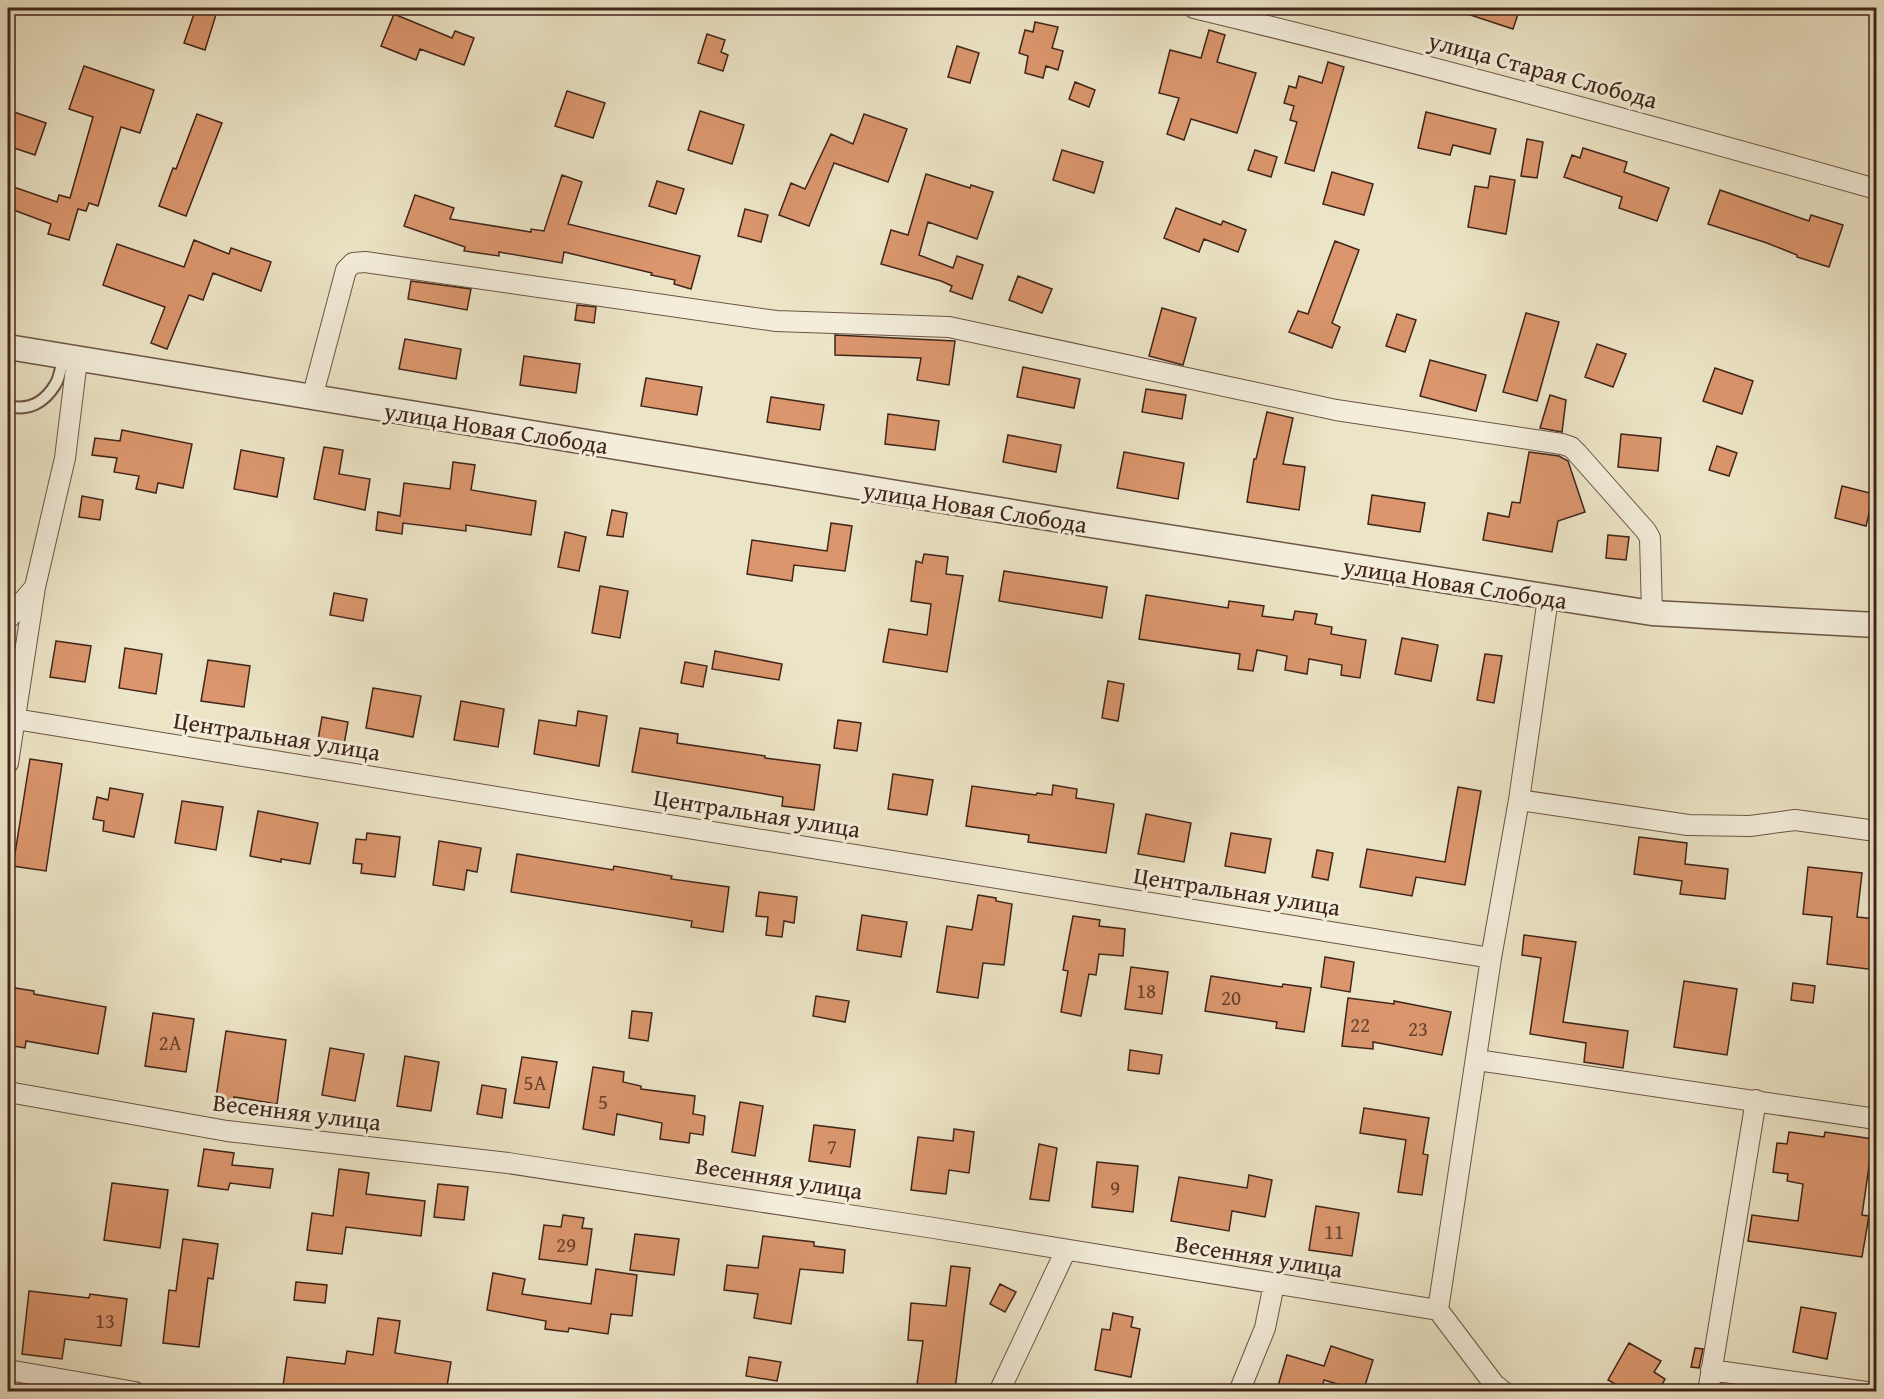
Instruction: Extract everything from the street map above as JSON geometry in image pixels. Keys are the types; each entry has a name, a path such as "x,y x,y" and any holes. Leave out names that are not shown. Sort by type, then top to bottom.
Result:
{"street":[{"name":"улица Старая Слобода","path":"1194,8 1304,34 1658,127 1876,189"},
{"path":"312,398 346,270 353,263 364,261 776,321 949,327 1336,410 1571,447 1647,531 1650,538 1652,613"},
{"name":"улица Новая Слобода","path":"8,347 70,359 1548,598 1652,613 1876,625"},
{"path":"8,763 58,456 70,359"},
{"path":"8,619 35,587"},
{"path":"1496,1389 1438,1310 1491,958 1519,800 1548,598"},
{"name":"Центральная улица","path":"15,719 1491,958"},
{"path":"1519,800 1688,825 1750,826 1795,820 1876,831"},
{"path":"1477,1060 1876,1119"},
{"name":"Весенняя улица","path":"8,1092 227,1131 508,1163 934,1228 1438,1310"},
{"path":"1708,1392 1756,1100"},
{"path":"999,1392 1066,1250"},
{"path":"1239,1392 1265,1328 1274,1284"},
{"path":"8,1370 135,1392"},
{"path":"1712,1370 1866,1392"}],"lane":[{"path":"8,406 18,409 40,404 56,384 70,359"}],"building":[{"path":"196,8 218,8 205,50 184,43"},
{"path":"1458,8 1520,8 1513,29 1458,11"},
{"path":"394,14 452,38 455,31 474,38 464,65 420,49 416,60 381,46"},
{"path":"1035,22 1058,27 1052,48 1063,51 1058,70 1046,66 1043,78 1025,73 1028,56 1019,53 1025,30 1033,32"},
{"path":"1209,30 1225,35 1217,62 1256,73 1237,133 1191,119 1184,140 1167,134 1179,98 1159,93 1170,50 1201,58"},
{"path":"707,34 725,40 721,52 728,55 723,71 698,63"},
{"path":"957,46 979,53 970,83 948,77"},
{"path":"1328,62 1344,67 1314,171 1285,163 1297,122 1290,120 1294,106 1284,103 1289,86 1296,88 1299,76 1322,83"},
{"path":"84,66 154,90 140,133 121,127 98,206 89,203 86,211 78,209 69,240 48,234 51,224 8,208 8,185 57,202 59,195 70,198 93,117 69,109"},
{"path":"1075,82 1095,90 1089,107 1069,99"},
{"path":"567,91 605,103 593,138 555,126"},
{"path":"8,110 46,123 35,155 8,146"},
{"path":"700,111 744,125 732,164 688,150"},
{"path":"1426,112 1496,129 1490,154 1453,145 1450,155 1418,148"},
{"path":"197,114 222,123 186,216 159,206"},
{"path":"864,114 907,129 888,182 834,163 809,226 779,215 791,183 805,189 831,134 853,144"},
{"path":"1527,139 1543,142 1537,178 1521,176"},
{"path":"1583,148 1627,162 1624,172 1669,188 1657,221 1619,208 1622,197 1564,177 1572,155 1580,158"},
{"path":"1062,150 1103,162 1094,193 1053,180"},
{"path":"1255,150 1277,157 1271,177 1248,170"},
{"path":"1332,172 1373,184 1364,215 1323,204"},
{"path":"926,174 970,188 971,185 993,192 977,239 928,222 919,255 953,268 957,256 983,265 972,299 950,291 952,286 941,281 881,264 891,230 908,235"},
{"path":"562,175 582,182 568,224 700,256 691,289 674,284 675,280 651,275 652,273 564,252 562,263 499,252 499,256 464,251 465,247 404,226 415,195 454,208 450,219 531,232 531,229 544,231"},
{"path":"1490,176 1515,180 1506,234 1468,227 1475,186 1488,188"},
{"path":"657,181 684,189 676,214 649,206"},
{"path":"1720,190 1809,221 1811,215 1843,225 1829,267 1797,257 1797,255 1767,243 1708,224"},
{"path":"1176,208 1221,225 1223,221 1246,230 1238,252 1204,239 1199,252 1164,238"},
{"path":"745,209 768,215 761,242 738,236"},
{"path":"194,240 229,254 231,248 271,262 261,291 213,273 203,300 189,295 167,349 151,343 165,307 103,285 117,244 184,267"},
{"path":"1335,241 1359,250 1332,323 1340,327 1332,348 1289,332 1298,311 1308,314"},
{"path":"1018,276 1052,289 1042,313 1009,300"},
{"path":"411,281 471,289 467,310 408,299"},
{"path":"577,305 596,307 594,323 575,320"},
{"path":"1162,308 1196,318 1183,365 1149,356"},
{"path":"1526,313 1559,322 1537,401 1503,392"},
{"path":"1397,314 1416,320 1405,352 1386,346"},
{"path":"835,335 955,341 949,385 917,380 921,358 835,355"},
{"path":"405,339 461,349 456,379 399,369"},
{"path":"1597,344 1626,354 1613,387 1585,377"},
{"path":"524,356 580,364 576,393 520,385"},
{"path":"1430,360 1486,375 1476,411 1420,396"},
{"path":"1023,367 1080,379 1074,408 1017,397"},
{"path":"1715,368 1753,381 1742,414 1703,401"},
{"path":"646,378 702,387 697,415 641,406"},
{"path":"1146,389 1186,395 1182,419 1142,412"},
{"path":"1550,395 1566,400 1562,432 1540,428"},
{"path":"771,397 824,405 820,430 767,422"},
{"path":"1267,412 1293,418 1283,464 1305,467 1299,510 1247,502 1254,459 1256,459"},
{"path":"888,414 939,421 935,450 885,444"},
{"path":"122,430 192,444 183,488 158,483 156,493 136,489 139,476 114,472 117,458 92,455 95,438 120,441"},
{"path":"1621,434 1661,438 1658,471 1618,467"},
{"path":"1008,435 1061,445 1056,472 1003,462"},
{"path":"1717,446 1737,453 1729,476 1709,470"},
{"path":"324,447 343,450 339,474 370,479 365,510 314,499"},
{"path":"241,450 284,458 277,497 234,489"},
{"path":"1124,452 1184,463 1178,499 1117,488"},
{"path":"1529,452 1559,456 1568,461 1585,512 1558,521 1552,552 1483,540 1488,513 1509,517 1512,502 1520,503"},
{"path":"453,462 475,465 471,490 536,501 531,535 466,525 466,531 403,523 402,534 376,530 378,512 400,516 404,483 450,489"},
{"path":"1842,486 1874,494 1866,526 1835,518"},
{"path":"1372,495 1425,503 1420,532 1368,524"},
{"path":"82,496 103,500 100,520 79,517"},
{"path":"612,510 627,513 623,537 607,535"},
{"path":"831,523 852,526 845,571 794,565 792,581 747,574 752,540 827,551"},
{"path":"565,532 586,537 579,571 558,567"},
{"path":"1608,535 1629,537 1626,560 1606,558"},
{"path":"924,554 948,557 946,574 963,576 947,672 883,662 889,629 927,635 931,604 911,601 916,561 922,563"},
{"path":"1004,571 1107,587 1102,618 999,601"},
{"path":"600,586 628,591 620,638 592,633"},
{"path":"334,593 367,599 363,621 330,615"},
{"path":"1146,595 1228,608 1229,601 1264,606 1262,616 1293,620 1295,611 1317,614 1315,624 1332,627 1331,634 1366,640 1360,678 1341,675 1342,665 1309,659 1307,674 1285,670 1287,656 1257,650 1253,671 1238,669 1240,654 1139,639"},
{"path":"1402,638 1438,645 1431,681 1395,674"},
{"path":"56,641 91,646 85,682 50,677"},
{"path":"125,648 162,654 156,694 119,688"},
{"path":"715,651 782,664 779,680 712,669"},
{"path":"1485,654 1502,656 1494,703 1477,700"},
{"path":"208,660 250,666 244,707 201,701"},
{"path":"685,662 707,666 703,687 681,683"},
{"path":"1108,681 1124,684 1118,721 1102,718"},
{"path":"373,688 421,696 413,737 366,728"},
{"path":"461,701 504,709 498,747 454,740"},
{"path":"578,711 607,716 599,766 534,754 539,720 576,726"},
{"path":"322,717 348,722 344,745 318,740"},
{"path":"838,720 861,723 857,751 834,748"},
{"path":"640,728 678,734 677,743 820,765 814,810 782,806 783,797 632,772"},
{"path":"30,759 62,764 46,871 13,866"},
{"path":"893,774 933,780 927,815 888,809"},
{"path":"1053,785 1077,789 1076,798 1114,804 1106,853 1028,842 1029,835 966,826 972,786 1052,795"},
{"path":"1458,787 1481,791 1465,885 1416,877 1412,896 1360,887 1367,849 1445,862"},
{"path":"110,788 143,794 134,837 103,831 104,821 93,819 97,797 108,800"},
{"path":"182,801 223,807 216,850 175,843"},
{"path":"258,811 318,823 310,864 281,859 281,862 250,856"},
{"path":"1146,814 1191,823 1184,862 1138,854"},
{"path":"367,833 400,837 395,877 361,873 362,864 353,863 356,839 366,840"},
{"path":"1231,833 1271,839 1265,873 1225,866"},
{"path":"1639,837 1687,843 1685,864 1728,869 1725,899 1680,894 1682,881 1634,874"},
{"path":"439,841 481,848 477,872 467,870 464,890 433,885"},
{"path":"1317,850 1333,853 1328,880 1312,877"},
{"path":"517,854 613,870 614,866 672,876 671,879 729,887 723,932 691,927 692,921 511,892"},
{"path":"1808,867 1862,873 1857,917 1876,919 1876,970 1827,964 1832,917 1803,914"},
{"path":"759,892 797,897 794,923 784,921 782,937 766,935 768,917 756,916"},
{"path":"978,895 1012,904 1004,965 983,963 978,998 937,992 947,926 972,930"},
{"path":"862,915 907,922 901,957 857,950"},
{"path":"1073,916 1100,920 1099,926 1125,929 1123,956 1099,954 1096,975 1089,974 1081,1016 1061,1012 1068,971 1063,970"},
{"path":"1524,935 1576,942 1563,1022 1628,1031 1623,1068 1584,1062 1586,1043 1530,1034 1541,958 1522,955"},
{"path":"1325,957 1354,962 1350,992 1321,987"},
{"path":"1131,967 1168,972 1162,1014 1125,1009"},
{"path":"1211,976 1282,987 1283,984 1311,988 1304,1032 1276,1028 1277,1022 1205,1011"},
{"path":"1684,981 1737,989 1727,1055 1674,1047"},
{"path":"1793,983 1815,986 1813,1003 1791,1000"},
{"path":"9,987 34,991 34,994 106,1007 98,1054 26,1041 25,1048 8,1045"},
{"path":"816,996 849,1001 845,1022 813,1016"},
{"path":"1348,998 1394,1004 1394,1001 1451,1012 1442,1055 1373,1042 1373,1049 1342,1046"},
{"path":"632,1011 652,1013 648,1041 629,1038"},
{"path":"153,1013 194,1019 186,1072 145,1066"},
{"path":"226,1031 286,1040 277,1104 234,1097 234,1101 216,1098"},
{"path":"330,1048 364,1054 355,1101 322,1095"},
{"path":"1130,1050 1162,1055 1159,1074 1128,1070"},
{"path":"405,1056 439,1062 431,1111 397,1106"},
{"path":"522,1057 557,1062 549,1108 514,1103"},
{"path":"593,1067 624,1072 623,1082 641,1086 641,1089 695,1096 693,1114 705,1116 703,1135 690,1133 689,1143 660,1139 662,1123 617,1114 614,1135 583,1129"},
{"path":"482,1085 506,1089 502,1118 477,1114"},
{"path":"740,1102 763,1106 755,1156 732,1152"},
{"path":"1364,1108 1429,1118 1423,1154 1428,1155 1422,1195 1398,1192 1406,1140 1360,1133"},
{"path":"814,1125 855,1130 850,1167 809,1161"},
{"path":"954,1129 974,1132 969,1173 949,1170 946,1194 911,1190 918,1137 953,1141"},
{"path":"1789,1132 1824,1137 1825,1132 1873,1139 1862,1215 1869,1216 1862,1257 1748,1241 1752,1215 1798,1221 1803,1184 1787,1181 1788,1174 1773,1172 1777,1143 1787,1144"},
{"path":"1039,1144 1057,1148 1049,1201 1030,1199"},
{"path":"204,1149 234,1153 232,1165 273,1169 270,1188 230,1183 228,1190 198,1186"},
{"path":"1097,1162 1138,1166 1133,1212 1092,1207"},
{"path":"339,1169 369,1173 366,1194 425,1201 421,1236 346,1227 342,1254 307,1250 312,1213 333,1216"},
{"path":"1249,1175 1272,1180 1265,1217 1232,1211 1229,1231 1171,1221 1179,1177 1247,1188"},
{"path":"112,1183 168,1190 160,1248 104,1240"},
{"path":"438,1184 468,1187 464,1220 434,1217"},
{"path":"1316,1206 1359,1213 1352,1256 1309,1250"},
{"path":"563,1215 584,1218 582,1228 592,1229 587,1265 539,1259 544,1225 561,1227"},
{"path":"635,1234 679,1239 674,1275 630,1270"},
{"path":"763,1236 814,1242 814,1246 845,1250 843,1273 800,1269 791,1324 754,1318 758,1294 724,1290 727,1265 758,1268"},
{"path":"183,1239 218,1244 213,1279 208,1278 199,1347 163,1343 169,1290 176,1291"},
{"path":"951,1266 970,1268 955,1390 917,1384 923,1341 908,1340 911,1303 946,1306"},
{"path":"596,1269 637,1275 632,1316 611,1314 608,1334 569,1328 568,1332 545,1329 546,1321 487,1310 493,1273 525,1279 522,1294 591,1304"},
{"path":"296,1282 327,1285 325,1303 294,1300"},
{"path":"1000,1284 1016,1292 1005,1312 990,1304"},
{"path":"29,1291 89,1298 90,1294 127,1299 121,1346 65,1339 62,1359 22,1354"},
{"path":"1801,1307 1836,1313 1827,1359 1793,1352"},
{"path":"1113,1313 1133,1317 1131,1327 1140,1329 1131,1377 1095,1370 1102,1329 1110,1330"},
{"path":"378,1318 400,1321 395,1353 451,1362 446,1392 345,1392 283,1386 287,1357 345,1364 347,1351 373,1355"},
{"path":"1629,1343 1661,1361 1654,1372 1665,1379 1658,1392 1613,1392 1617,1385 1608,1380"},
{"path":"1331,1346 1373,1360 1363,1392 1324,1380 1321,1392 1297,1392 1278,1386 1287,1355 1324,1366"},
{"path":"1695,1348 1703,1349 1699,1368 1691,1367"},
{"path":"749,1357 781,1362 777,1381 746,1376"}]}
